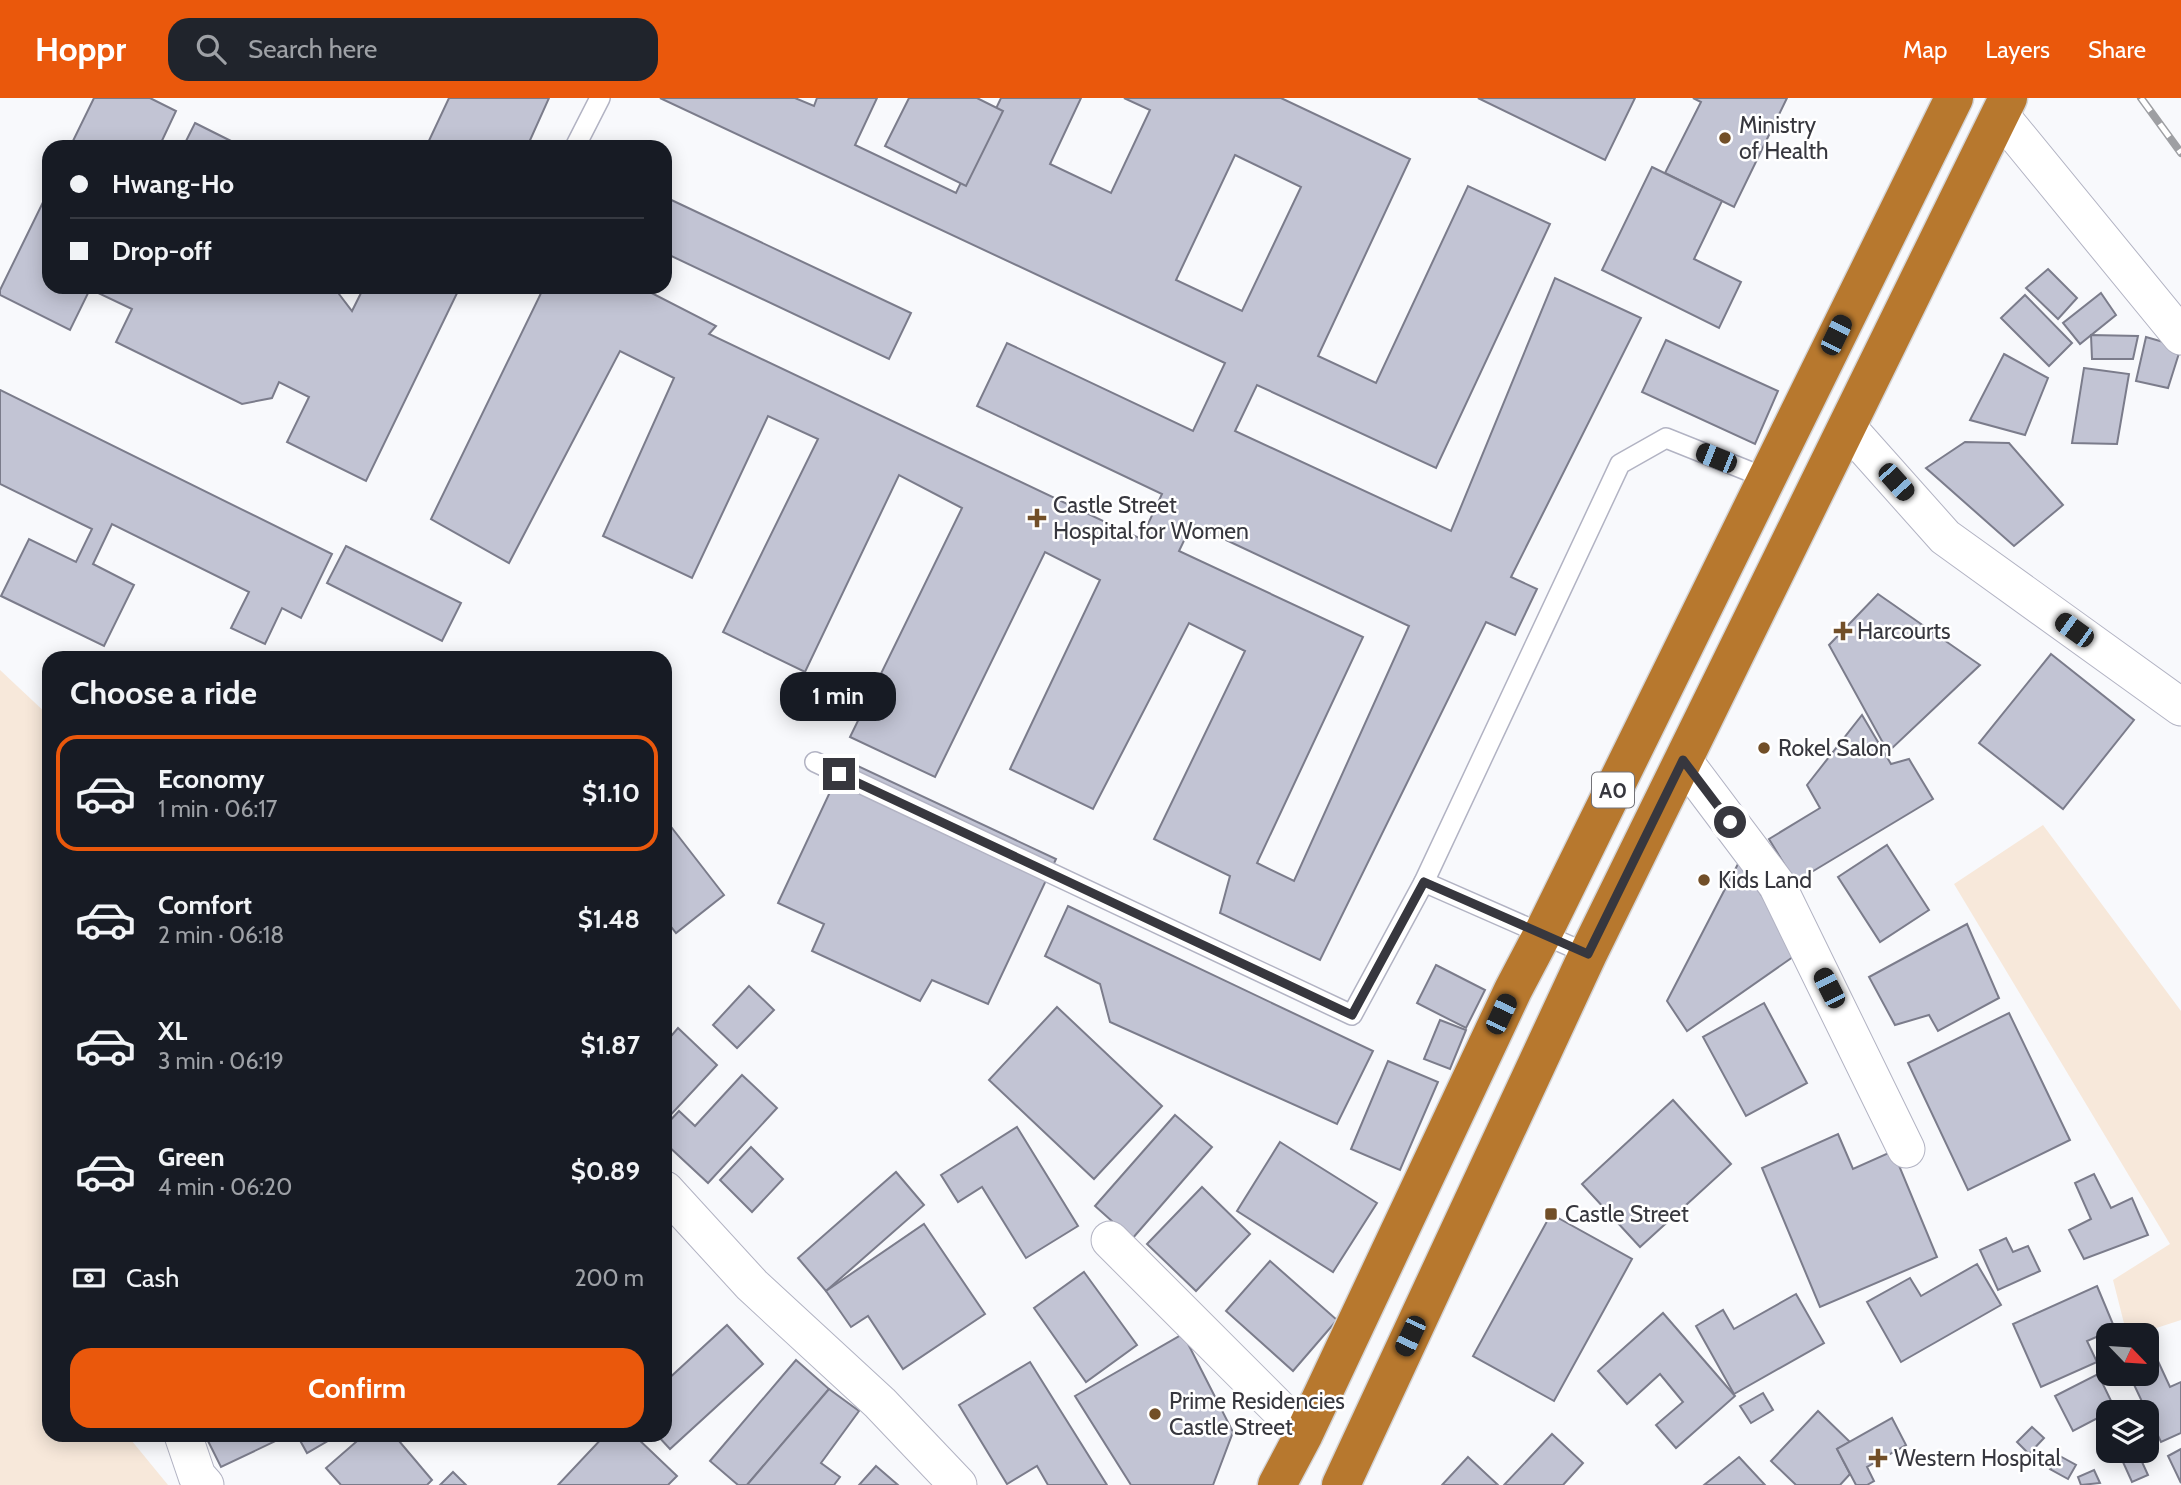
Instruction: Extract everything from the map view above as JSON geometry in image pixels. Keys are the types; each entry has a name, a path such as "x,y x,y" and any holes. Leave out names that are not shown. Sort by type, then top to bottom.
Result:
{"highway":[{"name":"A0","path":"1277,1485 1304,1434 1513,990 1954,98"},
{"name":"A0","path":"1340,1485 1588,954 2004,106"}],"street":[{"path":"2004,106 2181,336"},
{"path":"1847,427 1945,537 2181,707"},
{"path":"1683,760 1777,885 1906,1149"},
{"path":"672,1199 752,1285 880,1404 958,1485"},
{"path":"1110,1240 1304,1434"},
{"path":"185,1442 197,1476 205,1485"}],"lane":[{"path":"579,140 600,98"},
{"path":"815,762 1352,1015 1424,882 1620,464 1667,439 1766,478"},
{"path":"1424,882 1588,954"}],"shaded area":[{"path":"0,670 42,709 42,1442 133,1442 168,1485 0,1485"},
{"path":"2043,825 2181,1011 2181,1320 2160,1327 2160,1323 2124,1323 2113,1280 2170,1244 1954,884"}],"building":[{"path":"94,98 150,98 176,111 162,140 73,140"},
{"path":"449,98 549,98 530,140 429,140"},
{"path":"660,98 795,98 814,106 817,98 877,98 855,145 956,193 1001,98 1081,98 1050,164 1111,193 1150,110 1124,98 1281,98 1410,159 1318,356 1376,383 1468,186 1550,224 1436,468 1257,385 1235,431 1451,531 1555,278 1641,318 1511,577 1537,589 1515,635 1486,622 1320,960 1220,913 1230,876 1154,839 1245,651 1189,623 1093,809 1010,769 1100,580 1045,552 935,777 850,737 962,508 899,475 805,672 723,632 818,439 768,416 692,578 603,536 674,378 620,351 509,563 431,519 541,294 654,294 716,326 709,334 1141,539 1162,494 977,406 1007,343 1193,431 1225,363","holes":["1235,155 1301,187 1242,311 1176,280","1192,524 1409,626 1294,881 1257,863 1363,637 1179,551"]},
{"path":"909,98 977,98 1003,111 966,186 885,146"},
{"path":"1478,98 1635,98 1605,160"},
{"name":"Ministry of Health","path":"1693,98 1787,98 1734,207 1665,173 1701,102"},
{"path":"195,123 229,140 186,140"},
{"path":"1652,167 1722,201 1694,259 1741,282 1719,328 1602,270"},
{"path":"672,200 911,313 889,359 672,256"},
{"path":"42,204 42,294 88,294 70,330 0,295 0,290"},
{"path":"2048,269 2077,298 2058,319 2026,288"},
{"path":"2101,293 2116,315 2080,344 2063,323"},
{"path":"100,294 339,294 352,311 360,294 457,294 366,481 287,442 309,397 279,382 272,398 242,404 116,342 132,309"},
{"path":"2025,295 2072,343 2049,366 2001,318"},
{"path":"2091,335 2138,336 2133,359 2092,359"},
{"path":"2146,337 2181,347 2168,388 2136,381"},
{"path":"1666,340 1778,391 1755,444 1642,392"},
{"path":"2004,354 2048,378 2025,435 1970,420"},
{"path":"2084,368 2129,374 2117,444 2072,443"},
{"path":"0,390 332,554 301,618 282,608 265,644 231,628 249,592 112,524 93,564 134,585 104,646 1,596 29,539 76,562 92,529 0,484"},
{"path":"1965,442 2009,443 2063,505 2014,546 1926,468"},
{"path":"346,546 461,603 442,641 327,583"},
{"path":"1878,594 1980,665 1888,752 1829,645"},
{"path":"2051,654 2134,720 2063,809 1979,743"},
{"path":"1862,715 1891,764 1909,759 1933,799 1795,882 1769,839 1820,808 1807,785"},
{"path":"845,760 1056,859 988,1004 932,980 920,1001 812,951 824,924 778,903"},
{"path":"672,828 724,895 676,933 672,928"},
{"path":"1887,845 1929,910 1880,942 1838,877"},
{"path":"1739,862 1800,952 1687,1031 1667,1001"},
{"path":"1068,906 1373,1051 1337,1124 1110,1022 1100,984 1045,956"},
{"path":"1967,924 1999,998 1938,1031 1929,1015 1895,1025 1869,977"},
{"path":"1436,965 1485,990 1466,1028 1417,1003"},
{"path":"749,986 774,1010 737,1048 713,1025"},
{"path":"1764,1003 1807,1083 1746,1116 1703,1037"},
{"path":"1057,1007 1162,1106 1094,1179 989,1080"},
{"path":"2009,1013 2070,1140 1968,1190 1908,1063"},
{"path":"1440,1020 1466,1030 1450,1069 1424,1059"},
{"path":"678,1028 717,1065 672,1113 672,1035"},
{"path":"1388,1061 1438,1082 1400,1170 1351,1149"},
{"path":"742,1075 777,1108 708,1183 672,1150 672,1118 679,1111 695,1126"},
{"path":"1673,1100 1731,1164 1640,1247 1582,1184"},
{"path":"1175,1115 1212,1147 1132,1239 1095,1206"},
{"path":"1017,1127 1078,1226 1026,1258 982,1187 958,1202 941,1175"},
{"path":"1838,1134 1853,1169 1893,1151 1937,1257 1820,1307 1762,1168"},
{"path":"1280,1142 1377,1203 1333,1272 1237,1211"},
{"path":"751,1147 783,1179 752,1212 720,1180"},
{"path":"896,1172 924,1205 826,1291 798,1258"},
{"path":"2094,1174 2111,1208 2132,1198 2148,1235 2084,1259 2069,1230 2091,1219 2075,1183"},
{"path":"1202,1187 1250,1234 1196,1291 1147,1244"},
{"path":"1551,1214 1632,1259 1554,1401 1473,1356"},
{"path":"924,1224 985,1314 903,1369 868,1316 851,1327 826,1291"},
{"path":"2006,1238 2013,1252 2028,1246 2040,1271 1998,1290 1980,1250"},
{"path":"1270,1261 1337,1320 1293,1371 1226,1311"},
{"path":"1977,1264 2001,1305 1901,1362 1867,1302 1910,1278 1921,1296"},
{"path":"1084,1272 1137,1345 1086,1382 1034,1308"},
{"path":"2097,1286 2112,1323 2096,1323 2096,1337 2087,1341 2096,1362 2041,1387 2013,1324"},
{"path":"1796,1294 1824,1343 1734,1394 1696,1326 1723,1310 1734,1329"},
{"path":"1663,1313 1735,1396 1676,1448 1656,1425 1683,1402 1660,1374 1627,1404 1598,1371"},
{"path":"727,1325 763,1364 670,1449 664,1442 672,1442 672,1376"},
{"name":"Prime Residencies Castle Street","path":"1183,1334 1233,1432 1213,1485 1131,1485 1075,1396"},
{"path":"796,1360 829,1389 747,1485 738,1485 710,1461"},
{"path":"1030,1362 1107,1485 1048,1485 1037,1466 1007,1484 959,1405"},
{"path":"2160,1365 2170,1387 2181,1382 2181,1433 2161,1442 2159,1400 2141,1400 2135,1386 2160,1386"},
{"path":"2096,1375 2096,1386 2104,1386 2111,1400 2096,1400 2096,1419 2073,1431 2055,1396"},
{"path":"829,1389 859,1411 821,1463 840,1477 834,1485 747,1485"},
{"path":"1763,1393 1773,1410 1751,1423 1740,1406"},
{"path":"1818,1411 1850,1442 1837,1449 1850,1474 1840,1485 1796,1485 1771,1461"},
{"path":"1892,1418 1906,1445 1867,1467 1874,1481 1867,1485 1856,1485 1837,1449"},
{"path":"2032,1427 2044,1438 2029,1454 2017,1442"},
{"path":"1552,1434 1583,1463 1563,1485 1504,1485"},
{"path":"208,1442 273,1442 221,1467"},
{"path":"301,1442 326,1442 307,1453"},
{"path":"356,1442 400,1442 432,1480 427,1485 341,1485 326,1468"},
{"path":"598,1442 641,1442 677,1476 668,1485 558,1485"},
{"path":"2181,1449 2181,1483 2168,1456"},
{"path":"2058,1455 2076,1465 2068,1479 2050,1469"},
{"path":"1468,1457 1498,1485 1442,1485"},
{"path":"1739,1457 1765,1485 1704,1485"},
{"path":"2123,1463 2142,1463 2148,1475 2132,1482"},
{"path":"876,1466 898,1485 859,1485"},
{"path":"2094,1470 2100,1483 2081,1485 2078,1477"},
{"path":"453,1472 466,1485 440,1485"}],"railway":[{"path":"2141,98 2181,153"}],"place":[{"name":"Ministry of Health","path":"1725,138"},
{"name":"Castle Street Hospital for Women","path":"1037,518"},
{"name":"Harcourts","path":"1843,631"},
{"name":"Rokel Salon","path":"1764,748"},
{"name":"Kids Land","path":"1704,880"},
{"name":"Castle Street","path":"1551,1214"},
{"name":"Prime Residencies Castle Street","path":"1155,1414"},
{"name":"Western Hospital","path":"1878,1458"}],"route":[{"path":"839,774 1352,1015 1424,882 1588,954 1683,760 1730,822"}]}
